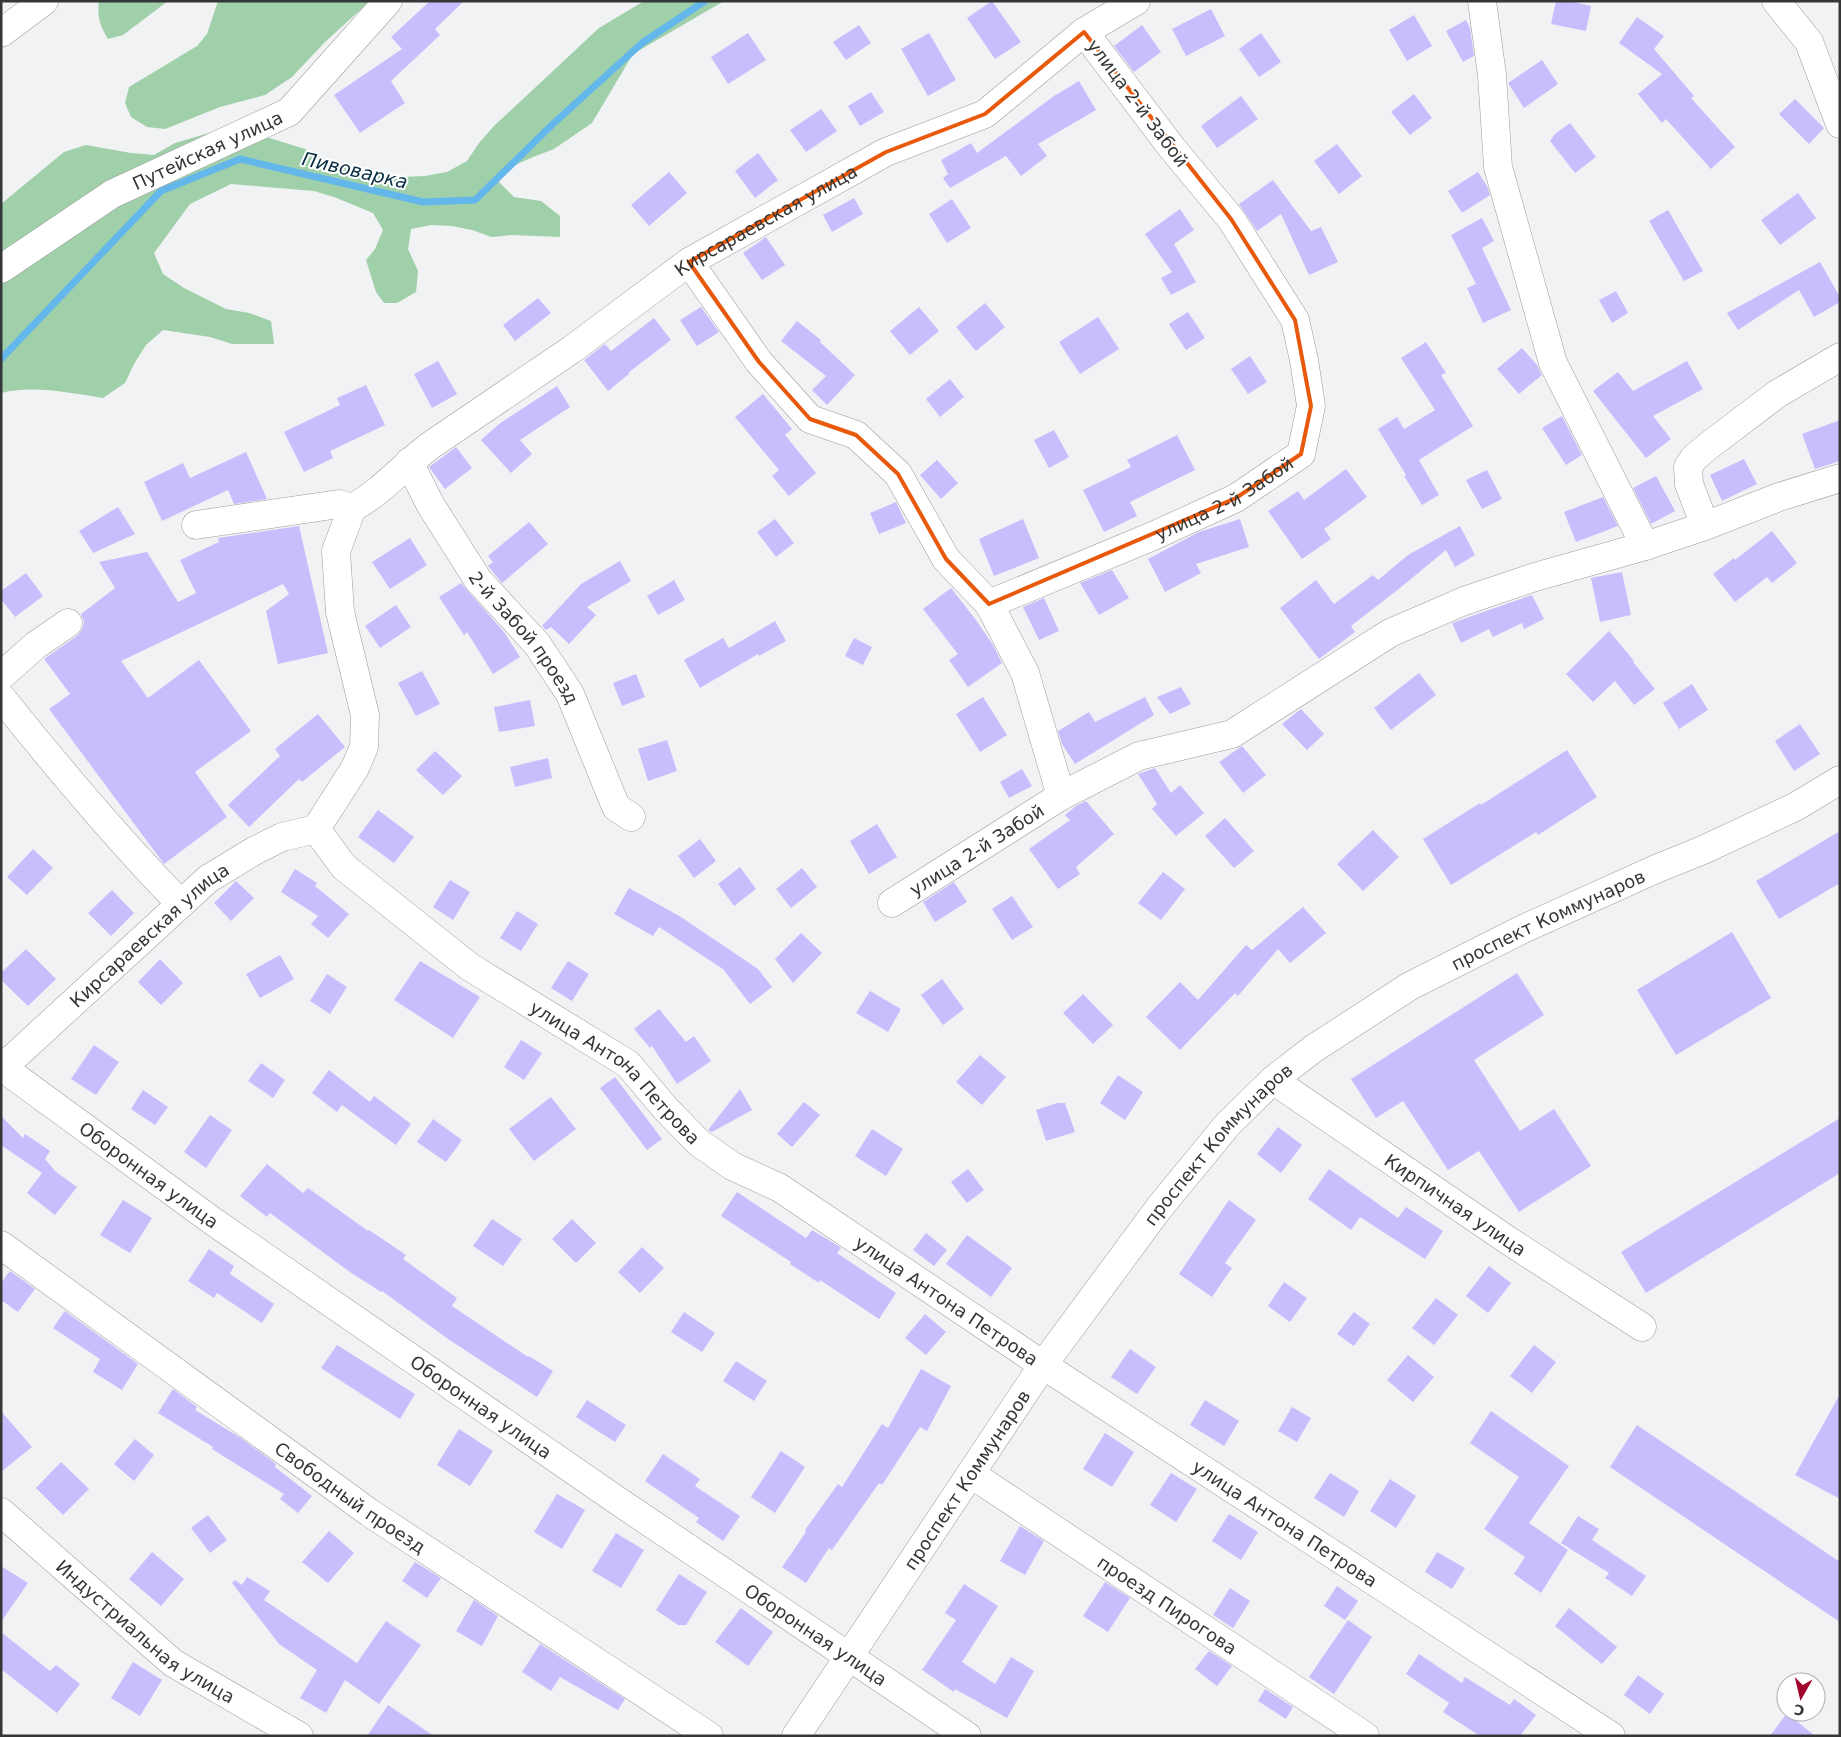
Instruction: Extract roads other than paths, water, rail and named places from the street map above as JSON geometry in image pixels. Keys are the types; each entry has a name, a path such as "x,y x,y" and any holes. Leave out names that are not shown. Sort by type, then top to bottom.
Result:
{"street":[{"path":"1,33 44,1"},
{"name":"Путейская улица","path":"1,269 112,194 289,112 388,1"},
{"name":"Кирсараевская улица","path":"352,508 370,498 409,462 431,445 571,350 689,262 886,152 985,114 1084,32 1136,1"},
{"path":"1482,1 1492,75 1498,167 1553,363 1645,546"},
{"path":"1776,1 1808,42 1840,124"},
{"name":"улица 2-й Забой","path":"1062,796 1025,673 989,604 1153,536 1236,498 1301,454 1311,406 1304,360 1295,320 1231,219 1172,148 1084,32"},
{"path":"689,262 759,362 810,419 856,435 898,474 946,559 989,604"},
{"path":"1705,526 1689,484 1688,468 1694,458 1707,446 1777,394 1840,357"},
{"name":"2-й Забой проезд","path":"409,462 430,504 478,580 537,644 570,694 616,807 631,816"},
{"name":"улица 2-й Забой","path":"892,903 1062,796 1139,756 1232,734 1390,634 1464,600 1535,577 1645,546 1705,526 1779,497 1840,478"},
{"path":"196,525 338,504 352,508 336,551 340,612 365,715 364,748 355,768 316,829"},
{"path":"1,676 36,645 68,622"},
{"path":"1,697 117,836 181,904"},
{"name":"проспект Коммунаров","path":"796,1736 1043,1365 1159,1208 1228,1124 1273,1080 1313,1049 1410,986 1531,925 1703,850 1795,807 1840,780"},
{"name":"Кирсараевская улица","path":"2,1068 208,879 254,851 282,837 316,829"},
{"name":"улица Антона Петрова","path":"316,829 344,867 470,967 628,1064 665,1108 698,1142 732,1166 780,1188 1043,1365 1611,1736"},
{"name":"Оборонная улица","path":"2,1068 230,1233 618,1501 967,1736"},
{"name":"Кирпичная улица","path":"1273,1080 1509,1241 1642,1327"},
{"name":"Свободный проезд","path":"1,1246 370,1513 709,1736"},
{"name":"проезд Пирогова","path":"972,1474 1365,1736"},
{"name":"Индустриальная улица","path":"1,1512 173,1663 299,1736"}],"waterway":[{"name":"Пивоварка","path":"1,359 161,191 240,159 423,202 475,200 554,123 642,43 705,1"}]}
